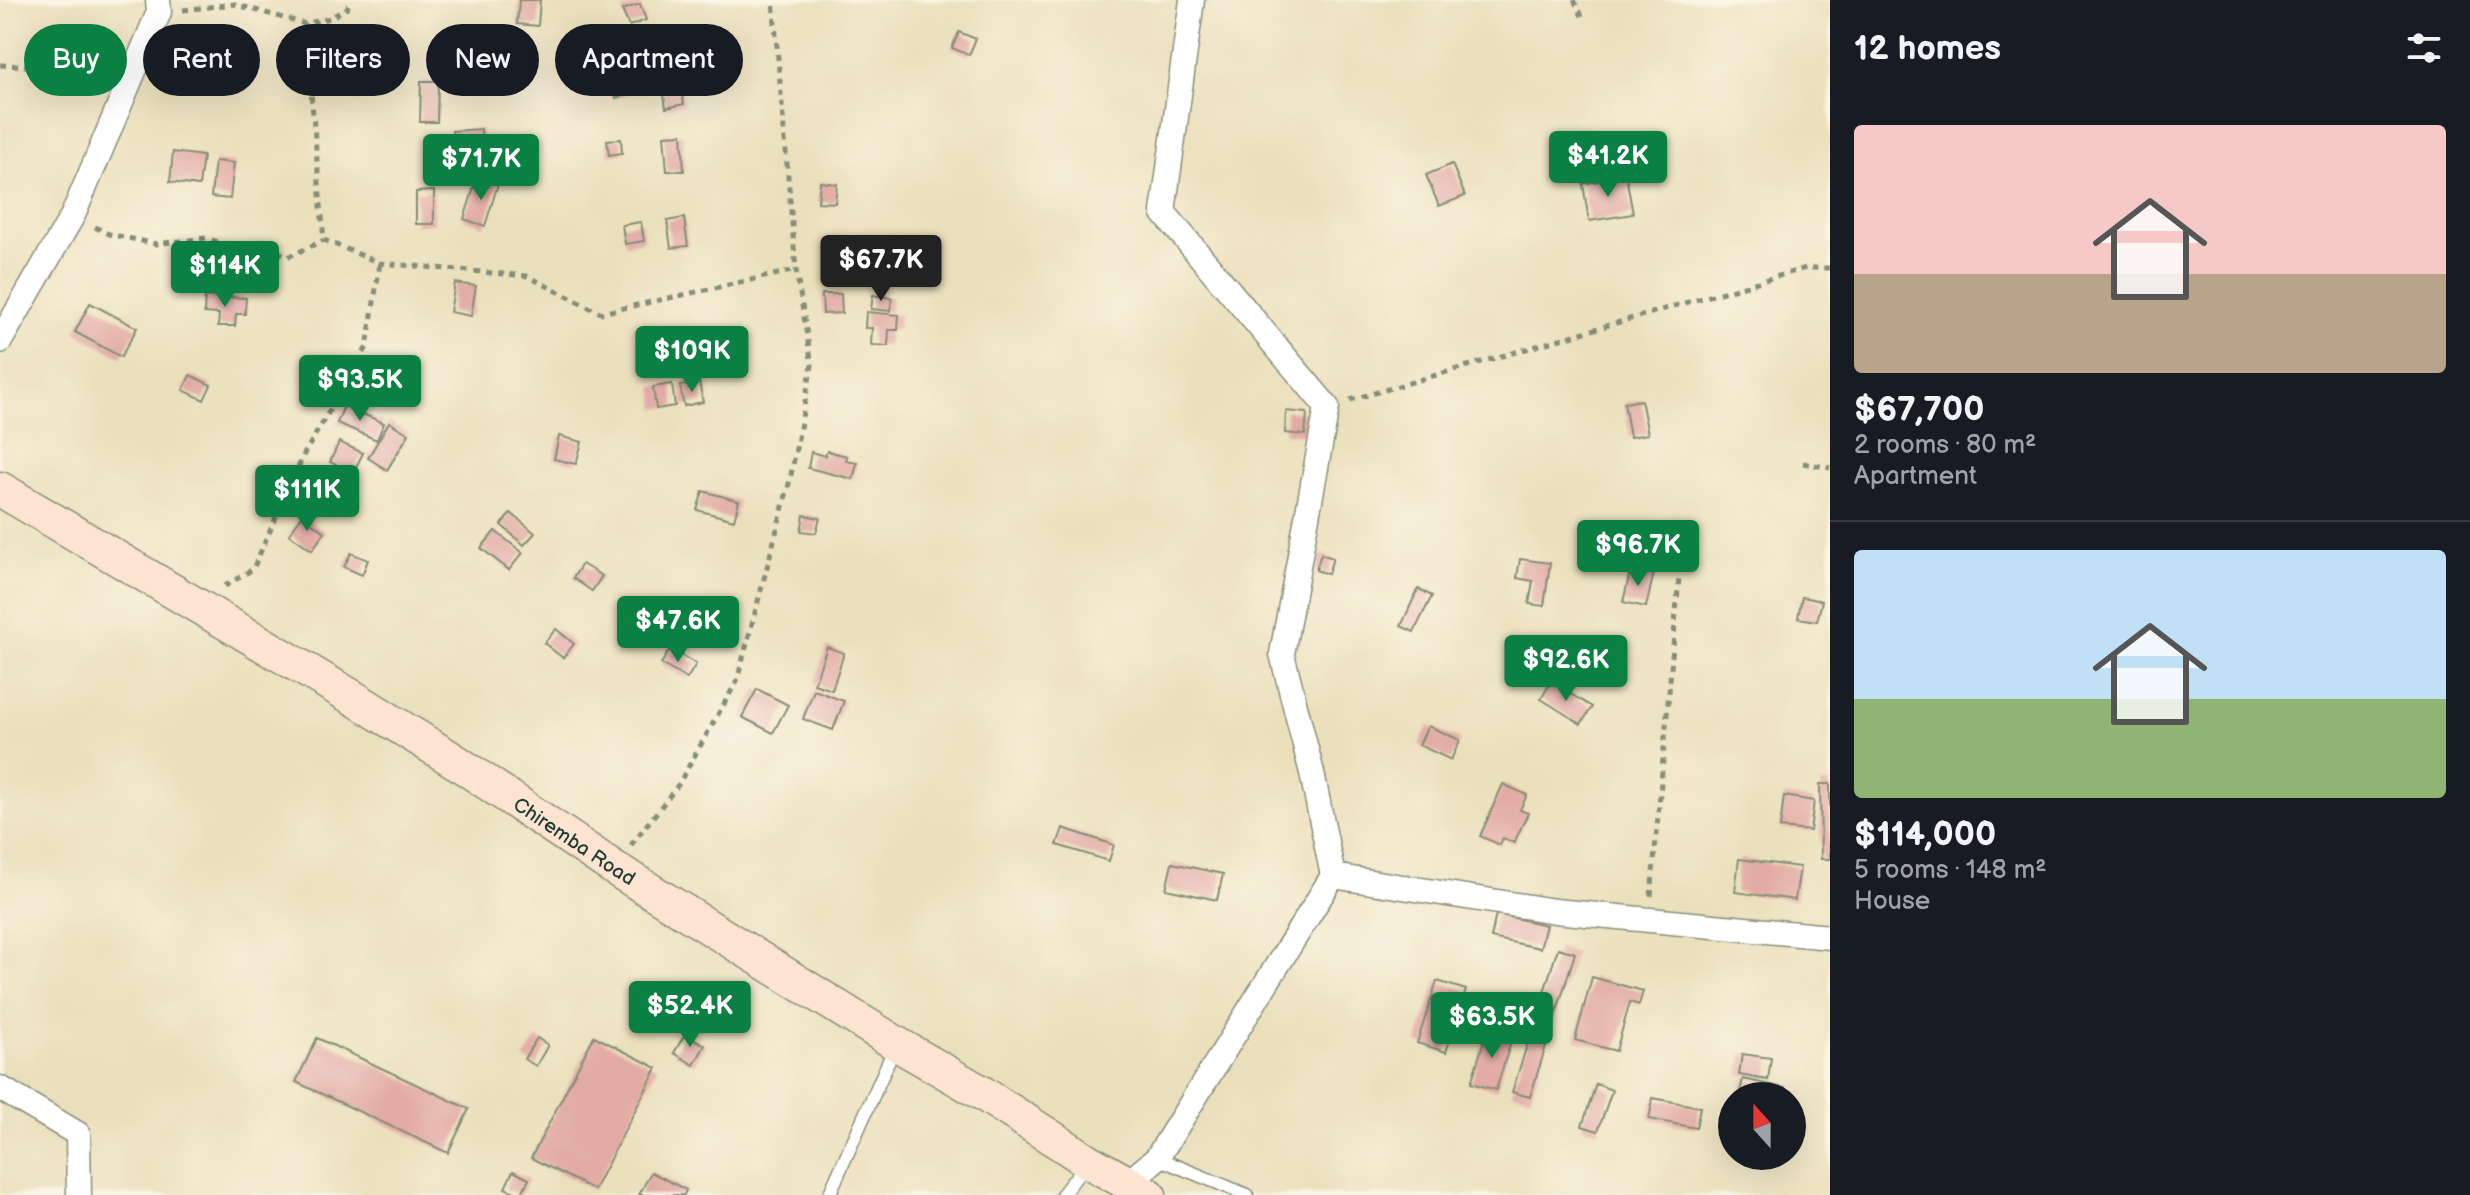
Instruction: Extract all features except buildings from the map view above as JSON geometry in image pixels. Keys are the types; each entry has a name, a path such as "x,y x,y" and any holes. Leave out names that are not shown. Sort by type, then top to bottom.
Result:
{"main road":[{"name":"Chiremba Road","path":"0,489 357,700 458,763 614,868 1088,1161 1139,1189"}],"street":[{"path":"1139,1189 1333,876 1312,773 1282,654 1327,407 1163,212 1192,0"},
{"path":"0,341 73,215 159,6"},
{"path":"1333,876 1555,911 1830,937"},
{"path":"0,1088 78,1134 79,1195"}],"lane":[{"path":"829,1195 897,1044"},
{"path":"1157,1158 1247,1195"},
{"path":"1062,1195 1088,1161"}],"path":[{"path":"159,6 234,4 305,24 330,18 347,8 351,0"},
{"path":"614,868 678,785 737,681 790,480 812,365 796,270 773,0"},
{"path":"1574,0 1583,18"},
{"path":"0,65 70,68 116,116"},
{"path":"311,96 324,240"},
{"path":"73,215 109,234 156,244 206,238 244,250 261,242 288,257 324,240 380,263 527,276 601,313 796,270"},
{"path":"194,605 253,569 304,454 367,347 380,263"},
{"path":"1327,407 1806,268 1830,268"},
{"path":"1803,463 1830,468"},
{"path":"1649,920 1679,578"}]}
